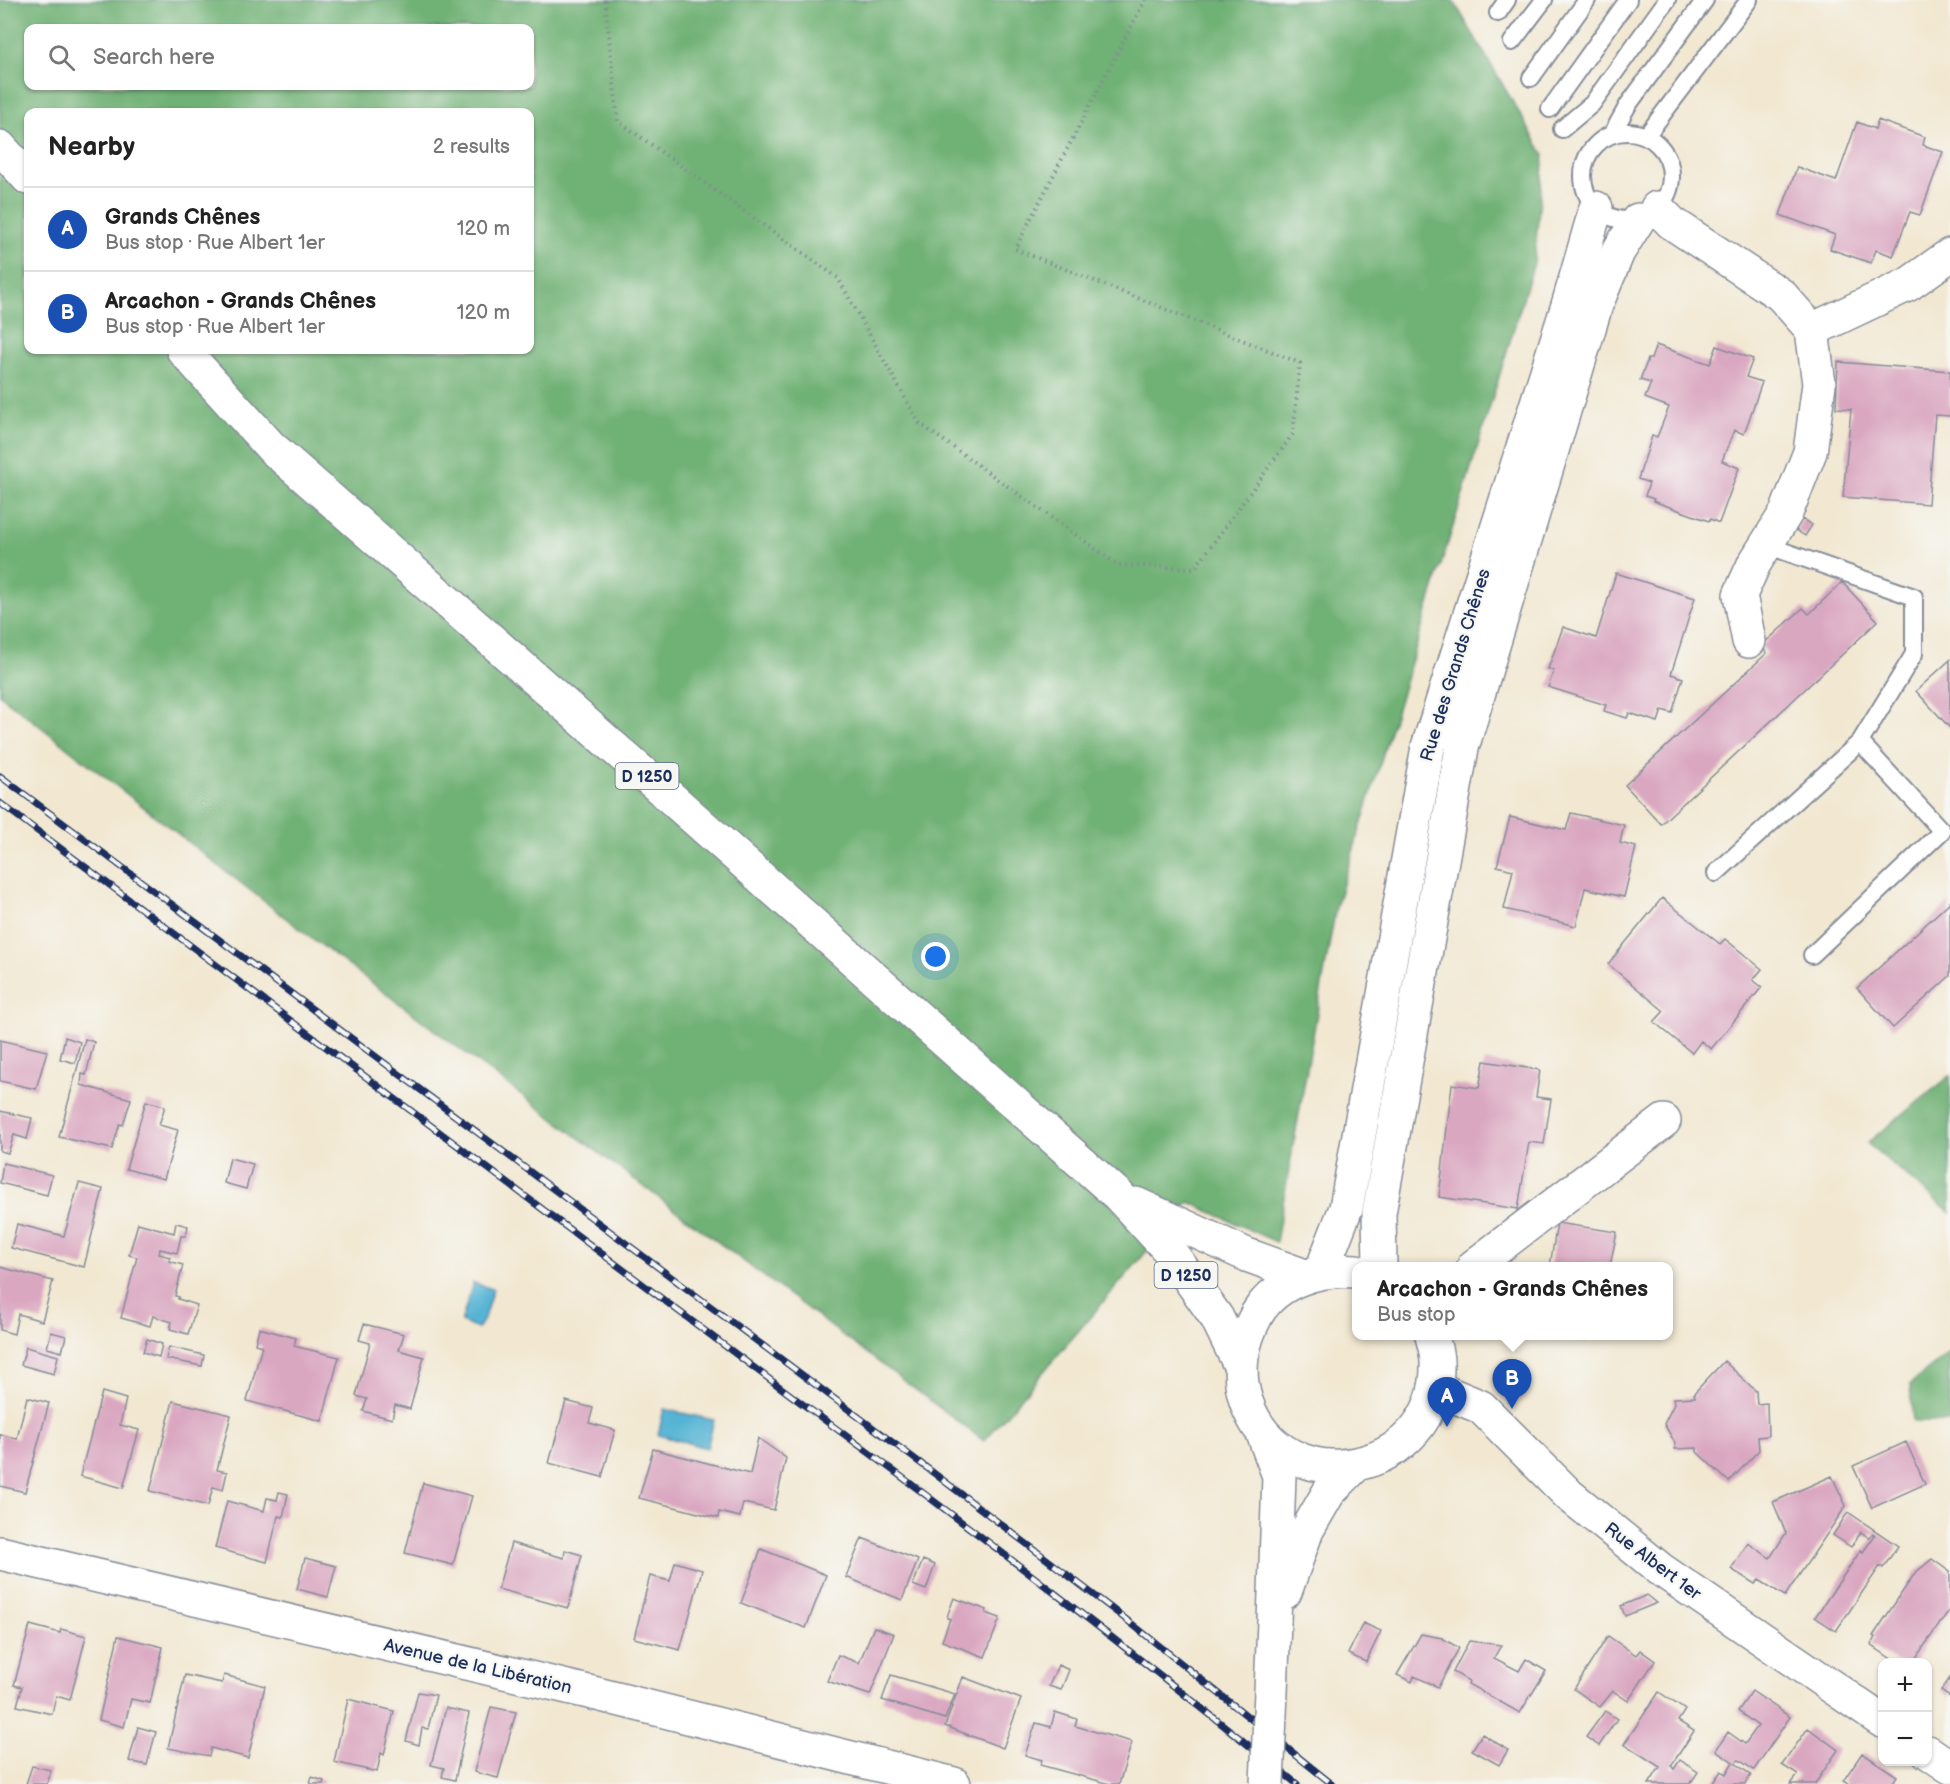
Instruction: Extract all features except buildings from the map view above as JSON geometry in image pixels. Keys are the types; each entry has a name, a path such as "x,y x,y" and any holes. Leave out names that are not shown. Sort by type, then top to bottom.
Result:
{"street":[{"path":"0,147 24,174"},
{"name":"Rue des Grands Chênes","path":"1313,1274 1346,1208 1428,747 1569,302 1596,208"},
{"name":"Rue des Grands Chênes","path":"1380,1262 1379,1213 1462,748 1596,305 1618,252 1648,214"},
{"path":"1648,214 1672,223 1781,295 1812,330 1819,384 1810,452 1786,513 1754,564 1740,596 1749,642"},
{"path":"1812,330 1909,284 1950,255"},
{"name":"D 1250","path":"187,354 271,447 662,789 1118,1195 1169,1250 1217,1318 1240,1365"},
{"path":"1479,1262 1664,1121"},
{"name":"D 1250","path":"1118,1195 1247,1255 1313,1274"},
{"path":"1267,1784 1279,1476 1262,1431 1250,1411 1242,1389 1240,1365 1245,1336 1259,1311 1280,1289 1313,1274 1352,1271"},
{"path":"1262,1431 1281,1449 1305,1461 1330,1466 1356,1465 1384,1456 1408,1439 1425,1416 1436,1388 1437,1361 1433,1340"},
{"name":"Rue Albert 1er","path":"1436,1388 1481,1407 1569,1495 1660,1569 1878,1718"},
{"path":"1274,1622 1307,1530 1329,1492 1356,1465"},
{"name":"Avenue de la Libération","path":"0,1553 586,1691 954,1784"},
{"path":"1932,1755 1950,1767"}],"lane":[{"path":"1512,42 1544,0"},
{"path":"1531,78 1587,0"},
{"path":"1550,109 1628,0"},
{"path":"1562,129 1592,104 1667,0"},
{"path":"1612,134 1628,105 1705,0"},
{"path":"1646,136 1749,0"},
{"path":"1626,131 1646,136 1664,150 1670,163 1672,177 1669,191 1662,204 1648,214 1623,220 1609,216 1596,208 1587,196 1583,182 1584,166 1590,152 1600,141 1612,134 1626,131"},
{"path":"1716,873 1860,742 1914,654 1914,597 1766,545"},
{"path":"1812,954 1941,831 1860,742"}],"path":[{"path":"605,0 618,121 838,278 919,423 1118,565 1195,568 1293,434 1300,363 1015,249 1145,0"}],"green space":[{"path":"0,0 1453,0 1544,155 1534,263 1336,907 1276,1242 1189,1202 984,1441 301,930 0,695"},
{"path":"1950,1076 1950,1212 1867,1143"},
{"path":"1950,1352 1950,1422 1913,1422 1910,1384"}],"water":[{"path":"473,1283 493,1289 483,1321 478,1329 461,1322"},
{"path":"664,1409 714,1420 707,1448 658,1435"}],"railway":[{"path":"0,776 931,1471 1132,1624 1332,1784"},
{"path":"0,803 991,1544 1297,1784"}],"place":[{"name":"Arcachon - Grands Chênes","path":"1512,1409"},
{"name":"Grands Chênes","path":"1447,1427"}]}
